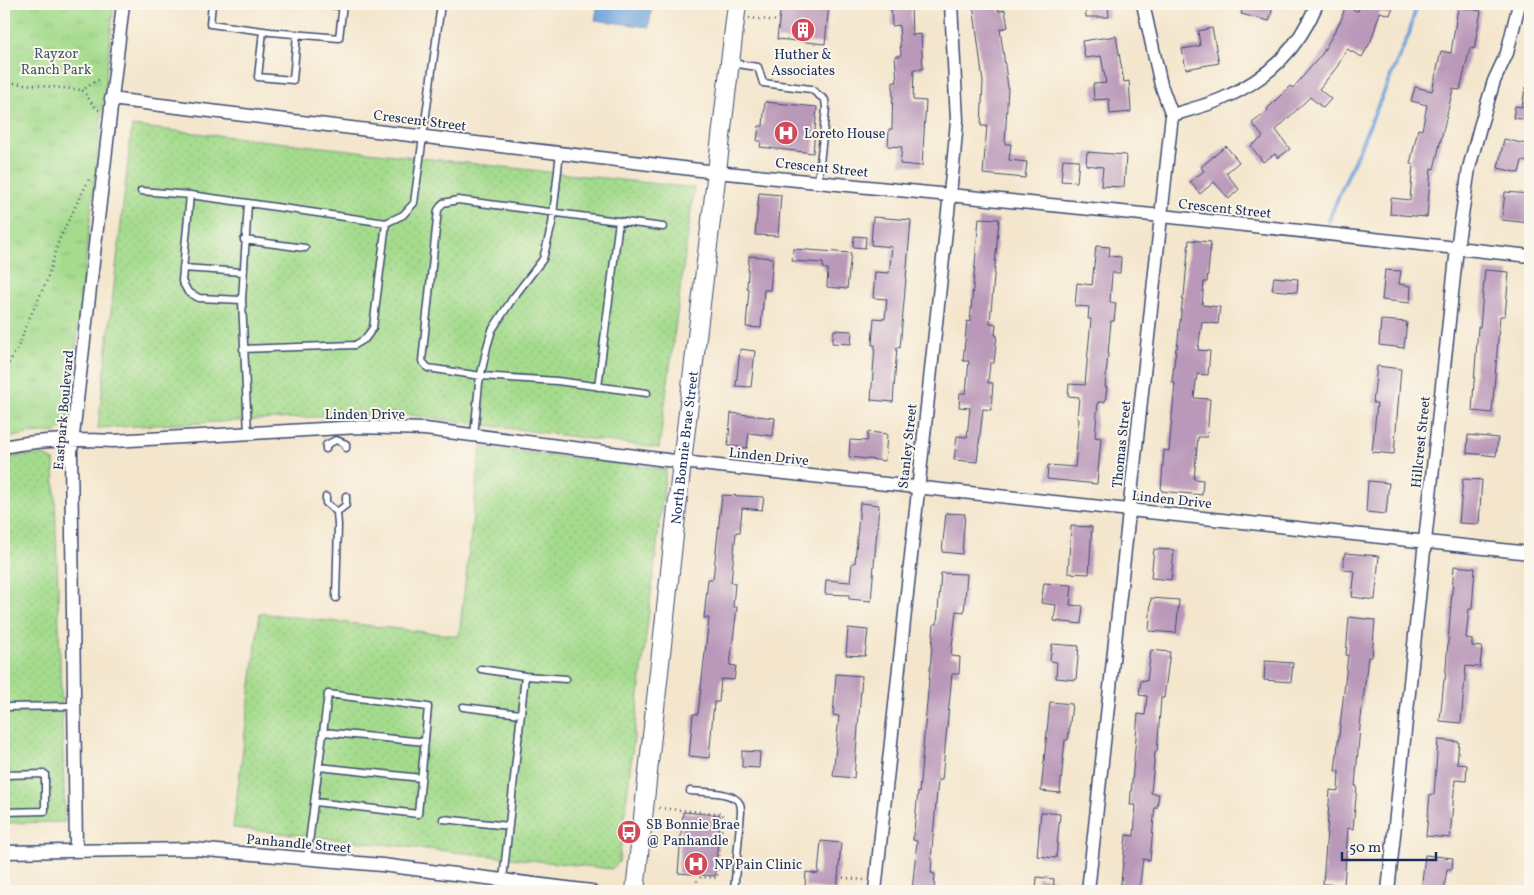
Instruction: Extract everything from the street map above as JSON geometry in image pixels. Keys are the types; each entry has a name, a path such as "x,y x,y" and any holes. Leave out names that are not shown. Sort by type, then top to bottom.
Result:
{"main road":[{"name":"North Bonnie Brae Street","path":"635,891 682,462 737,4"}],"street":[{"name":"Eastpark Boulevard","path":"76,850 71,452 123,4"},
{"name":"Stanley Street","path":"875,886 956,120 951,4"},
{"name":"Thomas Street","path":"1088,891 1172,115 1161,85 1143,4"},
{"path":"1172,115 1223,99 1244,88 1276,66 1299,39 1317,4"},
{"name":"Hillcrest Street","path":"1388,891 1457,248 1469,168 1494,81 1507,53 1519,4"},
{"name":"Crescent Street","path":"111,99 422,135 716,172 1162,216 1530,256"},
{"name":"Linden Drive","path":"4,447 48,440 113,441 248,433 336,434 359,427 425,429 682,462 1530,553"},
{"name":"Panhandle Street","path":"4,852 194,849 382,865 591,891"}],"lane":[{"path":"212,4 210,24 339,38 343,5 318,4"},
{"path":"141,191 190,195 386,224 403,215 414,203 441,4"},
{"path":"263,31 258,77 292,80 297,34"},
{"path":"729,63 758,66 763,83 811,89 825,100 826,108 818,182"},
{"path":"474,436 481,376 492,330 513,298 543,259 554,212 560,152"},
{"path":"190,195 182,281 188,292 199,298 242,300"},
{"path":"647,394 557,382 481,376 428,368 422,361 438,210 443,202 458,200 662,227"},
{"path":"248,203 244,240 242,300 248,433"},
{"path":"598,387 619,221"},
{"path":"243,349 355,344 365,339 373,328 386,224"},
{"path":"244,240 305,248"},
{"path":"183,268 243,272"},
{"path":"326,449 326,445 336,434 346,444 346,448"},
{"path":"337,512 346,505 346,496"},
{"path":"326,497 326,503 337,512 336,598"},
{"path":"481,669 525,676 566,679"},
{"path":"502,880 525,676"},
{"path":"307,858 328,694 428,707 418,814 315,802"},
{"path":"4,707 74,706"},
{"path":"462,707 521,714"},
{"path":"323,732 425,742"},
{"path":"4,741 5,775 45,774 45,811 4,812"},
{"path":"319,767 421,778"},
{"path":"690,790 726,794 733,796 739,802 741,812 734,891"},
{"path":"443,819 509,826"}],"path":[{"path":"749,18 779,21"},
{"path":"4,78 5,83 82,90 103,78"},
{"path":"82,90 93,106 99,110"},
{"path":"4,372 21,341 26,325 46,283 59,240 89,179"},
{"path":"78,202 84,203"},
{"path":"658,808 722,814 717,878 701,876 697,880 697,885"},
{"path":"838,877 875,886"}],"green space":[{"name":"Rayzor Ranch Park","path":"4,4 114,4 68,420 58,432 27,434 4,439"},
{"path":"132,126 694,188 659,448 394,413 98,428"},
{"path":"481,447 666,469 619,862 612,869 233,828 260,613 459,636"},
{"path":"42,454 54,461 65,822 4,823 4,459"}],"water":[{"path":"598,4 652,4 649,27 595,20"}],"building":[{"name":"Huther & Associates","path":"781,4 829,4 825,44 777,39"},
{"path":"891,4 911,4 912,35 921,34 923,69 914,69 913,100 926,101 922,166 900,164 902,147 888,146 889,129 892,129 893,82 897,82 895,56 901,56 899,25 892,26"},
{"path":"973,4 997,4 999,11 1005,10 1008,27 1000,29 1008,87 1005,144 1011,144 1009,160 1027,162 1025,178 983,174 987,126 981,126 983,82"},
{"path":"1085,4 1108,4 1109,17 1086,17"},
{"path":"1244,4 1274,4 1269,21 1241,14"},
{"path":"1360,4 1394,4 1390,15 1380,12 1371,41 1362,57 1347,49 1337,67 1319,89 1331,99 1323,108 1310,97 1276,130 1290,149 1278,158 1275,154 1263,162 1251,146 1263,137 1252,123 1268,111 1267,109 1290,86 1293,88 1322,54 1341,20 1345,7 1358,11"},
{"path":"1458,7 1481,11 1474,49 1470,48 1460,90 1453,89 1434,169 1431,168 1427,217 1390,214 1391,198 1410,200 1413,164 1410,164 1418,129 1422,130 1427,105 1411,101 1415,87 1432,91 1441,51 1451,53"},
{"path":"1212,28 1219,63 1186,69 1182,49 1200,46 1198,31"},
{"path":"1116,36 1124,82 1129,81 1131,112 1110,114 1109,99 1094,100 1093,84 1106,83 1101,56 1085,58 1082,41"},
{"path":"1525,88 1530,88 1530,120 1513,118 1515,106 1522,107"},
{"name":"Loreto House","path":"765,102 817,107 813,153 760,147 761,141 757,141 759,126 763,126"},
{"path":"1504,139 1530,145 1530,162 1522,161 1519,173 1498,168"},
{"path":"1226,146 1239,162 1226,173 1239,189 1229,199 1214,182 1200,194 1190,182 1204,171 1201,167"},
{"path":"1087,152 1126,155 1124,187 1101,186 1103,167 1086,165"},
{"path":"1063,159 1079,160 1077,182 1061,181"},
{"path":"1505,192 1530,194 1530,223 1502,220"},
{"path":"759,193 781,195 778,236 755,235"},
{"path":"873,217 911,220 900,348 897,347 893,402 871,400 875,345 872,345 874,318 885,319 887,299 873,298 875,272 889,273 892,247 871,245"},
{"path":"979,218 999,219 990,323 996,324 995,335 997,335 994,363 990,363 988,383 993,383 991,410 983,409 977,462 954,460 957,436 967,437 970,408 959,407 960,393 966,393 969,361 963,361 967,321 970,322"},
{"path":"854,236 866,237 865,248 853,247"},
{"path":"1189,240 1211,242 1207,282 1204,282 1202,305 1220,307 1218,324 1202,322 1198,350 1210,351 1208,375 1197,374 1194,398 1210,399 1207,437 1198,437 1194,479 1203,480 1202,495 1161,491 1164,450 1169,451 1175,383 1172,382 1184,296"},
{"path":"1096,246 1110,247 1109,256 1121,257 1120,273 1112,273 1110,302 1116,303 1114,321 1111,321 1105,402 1098,402 1095,437 1101,438 1097,484 1047,479 1048,465 1075,467 1079,397 1068,396 1069,384 1085,385 1091,319 1088,319 1089,307 1075,306 1077,283 1092,285"},
{"path":"793,249 851,253 847,289 827,287 828,269 823,269 823,263 792,261"},
{"path":"749,256 773,258 770,290 764,290 761,328 746,327"},
{"path":"1385,270 1401,271 1399,284 1411,286 1410,303 1382,300"},
{"path":"1485,270 1509,272 1505,316 1500,316 1492,413 1472,411 1478,327 1480,327"},
{"path":"1274,277 1298,279 1297,292 1272,290"},
{"path":"1381,320 1407,322 1404,348 1379,345"},
{"path":"834,330 852,331 851,344 832,343"},
{"path":"740,349 755,351 751,387 736,386"},
{"path":"1377,366 1401,369 1394,454 1372,452 1377,403 1373,403"},
{"path":"731,413 775,418 773,436 749,433 747,448 728,446"},
{"path":"868,432 887,434 885,461 849,457 850,440 867,441"},
{"path":"1468,435 1498,438 1496,456 1467,453"},
{"path":"1463,479 1482,480 1479,524 1459,523"},
{"path":"1368,481 1389,483 1386,514 1366,512"},
{"path":"722,495 764,497 762,510 742,508 740,532 736,532 731,582 735,583 733,607 737,607 730,665 736,666 734,680 721,679 719,702 714,702 709,758 689,756 693,714 698,714 709,618 704,618 708,579 713,579"},
{"path":"860,503 879,505 871,601 849,599 849,595 825,594 826,580 850,582 852,563 855,563"},
{"path":"946,513 965,514 962,554 942,552"},
{"path":"1071,526 1092,527 1089,574 1068,573"},
{"path":"1154,549 1174,550 1171,580 1151,578"},
{"path":"1345,553 1379,556 1375,600 1352,597 1355,571 1343,570"},
{"path":"1454,566 1475,568 1472,609 1469,609 1466,638 1472,639 1472,646 1482,647 1480,667 1466,666 1461,723 1440,721"},
{"path":"941,573 967,574 964,612 956,611 951,656 960,657 959,674 952,674 942,780 938,780 931,860 931,873 935,874 934,891 912,891 917,841 913,840 934,624 937,624"},
{"path":"1044,583 1072,585 1070,605 1083,606 1081,624 1054,621 1056,605 1041,603"},
{"path":"1151,598 1179,600 1176,633 1149,631"},
{"path":"1349,617 1375,620 1372,657 1368,657 1360,727 1353,829 1348,828 1344,885 1323,884 1330,790 1338,791 1339,771 1335,771 1348,655 1346,655"},
{"path":"848,628 868,630 865,656 846,655"},
{"path":"1052,644 1079,646 1076,680 1056,678 1057,662 1050,661"},
{"path":"1151,650 1170,652 1164,698 1161,698 1157,752 1155,752 1151,793 1159,794 1157,808 1155,807 1150,860 1143,859 1139,891 1120,891 1126,835 1134,836 1136,805 1130,805 1138,714 1145,715 1147,696 1139,695 1141,680 1147,681"},
{"path":"1265,661 1293,663 1291,682 1264,680"},
{"path":"836,674 862,676 854,778 833,776 839,716 833,715"},
{"path":"1050,702 1072,704 1068,740 1065,740 1060,793 1041,791"},
{"path":"1438,740 1459,742 1457,764 1467,765 1466,781 1455,780 1450,838 1426,836 1430,794 1434,795"},
{"path":"742,751 760,752 759,768 742,767"},
{"path":"683,812 720,815 715,876 678,873"},
{"path":"1041,812 1060,814 1056,858 1037,856"},
{"path":"821,841 841,843 837,890 805,887 806,872 818,874"},
{"path":"1425,855 1453,858 1452,869 1447,869 1444,891 1421,891"},
{"path":"1037,877 1054,879 1053,891 1036,891"}],"waterway":[{"path":"1328,221 1409,34 1417,4"}],"place":[{"name":"Huther & Associates","path":"803,30"},
{"name":"Loreto House","path":"786,133"},
{"name":"SB Bonnie Brae @ Panhandle","path":"629,832"},
{"name":"NP Pain Clinic","path":"696,864"}]}
